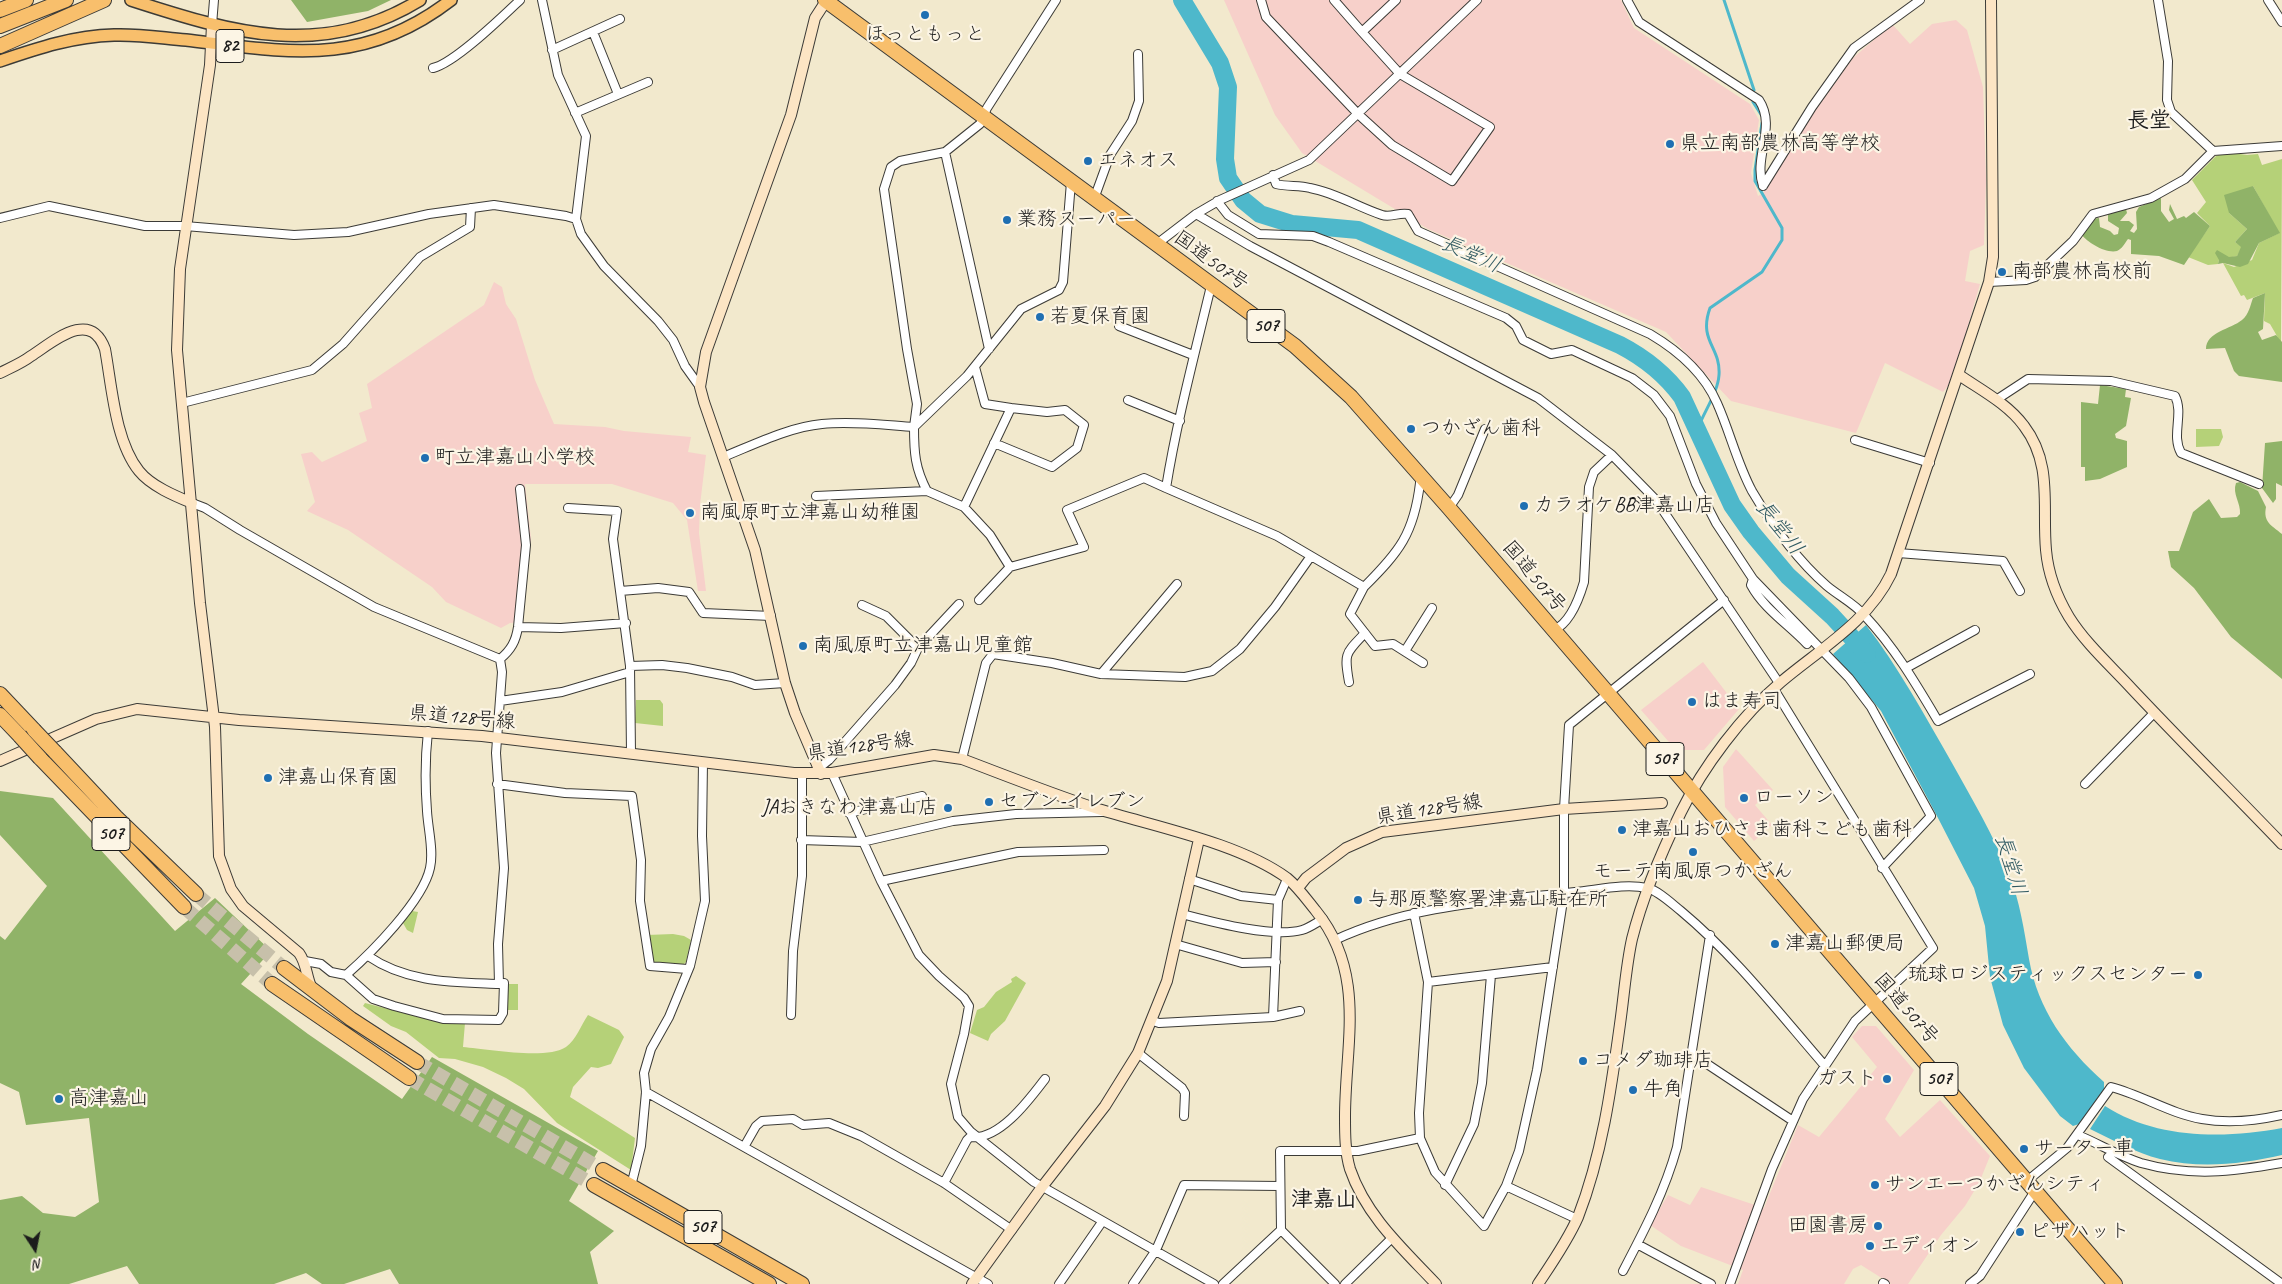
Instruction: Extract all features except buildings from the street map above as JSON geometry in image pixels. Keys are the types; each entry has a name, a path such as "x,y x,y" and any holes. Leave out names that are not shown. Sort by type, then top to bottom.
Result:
{"highway":[{"path":"0,10 26,0"},
{"path":"0,26 66,0"},
{"path":"0,46 104,0"},
{"name":"国道507号","path":"826,0 1324,370 1376,424 1424,479 2115,1284"},
{"name":"507","path":"0,694 116,817 196,894"},
{"name":"507","path":"0,715 184,907"},
{"path":"284,968 352,1019 417,1062"},
{"path":"272,984 409,1078"},
{"name":"507","path":"603,1170 802,1284"},
{"name":"507","path":"594,1185 768,1284"}],"main road":[{"name":"82","path":"131,0 212,24 280,36 336,34 367,26 403,11 420,0"},
{"name":"82","path":"0,61 59,42 99,36 147,35 280,51 342,50 391,36 425,19 451,0"}],"street":[{"path":"214,0 210,65 185,226 178,299 178,350 200,603 214,716 218,842 223,872 243,906 299,953 305,961 307,975 313,990"},
{"path":"433,68 441,66 463,49 520,0"},
{"path":"542,0 558,75 586,136 576,219 590,250 658,321 673,340 685,366 700,387 754,550 771,616 785,683 795,713 820,771 895,685 911,663 918,648 960,604"},
{"path":"700,387 706,352 791,115 815,18 826,0"},
{"path":"927,491 918,472 914,454 914,427 918,404 907,349 884,189 891,167 900,160 945,152 980,124 982,116 1024,47 1056,0"},
{"path":"1261,0 1266,17 1358,114 1392,145 1452,181 1490,127 1400,74 1334,0"},
{"path":"1362,32 1396,0"},
{"path":"1158,246 1162,240 1196,214 1270,176 1309,160 1477,0"},
{"path":"1627,0 1639,22 1759,100 1764,108 1767,122 1759,174 1763,186 1812,107 1854,48 1920,0"},
{"path":"1538,1284 1577,1219 1593,1173 1609,1103 1632,940 1647,888 1692,791 1724,744 1776,686 1824,649 1861,616 1884,589 1930,463 1989,282 1993,257 1991,0"},
{"path":"2158,0 2168,61 2168,100 2171,112 2213,151"},
{"path":"2268,0 2282,22"},
{"path":"552,50 620,19"},
{"path":"593,32 618,94"},
{"path":"1094,199 1110,155 1132,120 1139,101 1138,54"},
{"path":"575,113 648,82"},
{"path":"1989,282 2026,280 2035,277 2073,240 2093,214 2150,198 2185,179 2213,151 2282,146"},
{"path":"945,152 989,349"},
{"path":"1270,176 1276,184 1290,187 1310,187 1385,216 1402,212 1408,214 1418,231 1650,334 1671,347 1684,358 1712,395 1740,467 1752,491 1783,539 1825,584 1892,645 1938,721 2030,674"},
{"path":"723,457 767,439 819,424 844,423 914,427 975,367 1021,309 1059,290 1063,282 1071,182"},
{"path":"1219,201 1228,215 1259,234 1313,236 1329,242 1506,318 1516,326 1523,340 1551,354 1572,350 1632,378 1654,395 1670,416 1696,484 1716,523 1753,579 1780,608 1824,649 1871,707 1931,816 1882,868"},
{"path":"0,218 49,206 145,226 185,226 294,235 348,232 429,214 494,205 515,207 576,219"},
{"path":"182,403 312,370 343,344 420,257 470,227 471,208"},
{"path":"1196,214 1250,246 1538,398 1612,454 1656,500 1724,600 1882,868 1933,948 1855,1021 1803,1099 1772,1168 1730,1284"},
{"path":"1166,488 1191,377 1193,355 1211,286"},
{"path":"1119,326 1193,355"},
{"path":"0,373 29,358 57,337 77,330 87,330 96,334 102,340 105,349 123,441 140,473 163,489 205,508 374,607 500,660"},
{"path":"975,367 985,404 1047,412 1065,410 1084,424 1077,448 1052,467 994,443"},
{"path":"1959,375 1996,400 2024,425 2037,446 2044,469 2046,550 2052,578 2060,602 2086,640 2154,713 2282,844"},
{"path":"1996,400 2028,379 2111,381 2175,396 2180,405 2176,444 2181,453 2259,484"},
{"path":"1128,400 1180,421"},
{"path":"964,507 1011,408"},
{"path":"1449,508 1458,494 1486,429"},
{"path":"1855,440 1930,463"},
{"path":"1554,630 1560,627 1580,596 1584,582 1589,487 1594,472 1612,454"},
{"path":"979,600 1010,567 1084,547 1066,510 1144,478 1277,536 1364,587"},
{"path":"1423,663 1393,644 1376,646 1350,614 1364,587 1398,552 1408,535 1420,483 1424,479"},
{"path":"500,660 509,652 516,638 518,627 526,545 520,489"},
{"path":"816,496 927,491 964,507 990,535 1010,567"},
{"path":"568,508 617,510 613,539 626,623 630,669 632,753"},
{"path":"1898,553 2003,561 2020,591"},
{"path":"962,759 986,663 993,654 1052,663 1101,674 1185,678 1212,671 1240,649 1275,607 1311,556"},
{"path":"1753,579 1751,585 1755,593 1774,615 1806,644"},
{"path":"1101,674 1177,584"},
{"path":"620,591 658,588 689,592 703,613 771,616"},
{"path":"1414,913 1428,982 1419,1113 1420,1138 1435,1172 1484,1226 1506,1186 1529,1112 1564,894 1564,809 1569,725 1724,600"},
{"path":"862,605 886,616 918,648"},
{"path":"1405,651 1432,608"},
{"path":"1774,615 1780,608"},
{"path":"518,627 561,628 626,623"},
{"path":"1906,668 1975,630"},
{"path":"1350,682 1346,662 1347,653 1365,633"},
{"path":"368,956 400,973 438,982 499,984 498,944 502,910 504,861 496,737 502,672 500,660"},
{"path":"500,701 562,692 630,669 662,665 732,677 755,685 785,683"},
{"name":"県道128号線","path":"0,761 96,719 124,711 151,709 272,722 496,737 802,773 820,771 832,773 934,755 962,759 1109,812 1199,840 1219,844 1287,878 1298,888 1306,878 1346,848 1382,832 1564,809 1662,804"},
{"path":"2085,784 2154,713"},
{"path":"346,975 368,956 411,904 430,868 426,770 428,731"},
{"path":"631,1186 642,1146 646,1092 644,1073 652,1049 669,1017 687,969 690,966 705,901 702,836 703,762"},
{"path":"790,1015 793,951 802,876 802,773"},
{"path":"832,773 881,882 924,961 964,998 968,1006 964,1034 951,1084 958,1117 977,1138 1042,1187 1214,1284"},
{"path":"498,784 565,793 632,796 641,860 640,901 650,966 687,969"},
{"path":"849,813 922,796"},
{"path":"801,840 862,842 962,820 1016,814 1109,812"},
{"path":"974,1281 1042,1187 1109,1100 1138,1053 1153,1021 1167,981 1199,840"},
{"path":"881,882 1018,852 1104,850"},
{"path":"1273,1016 1278,900 1287,878"},
{"path":"1189,879 1240,896 1278,900"},
{"path":"1298,888 1323,919 1335,940 1342,958 1350,994 1345,1098 1346,1151 1360,1193 1374,1216 1392,1238 1436,1284"},
{"path":"1335,940 1384,921 1414,913 1564,894 1624,888 1647,888 1666,899 1710,935 1825,1066"},
{"path":"1182,914 1247,929 1278,931 1301,931 1323,919"},
{"path":"1622,1272 1670,1175 1683,1115 1710,935"},
{"path":"1175,944 1242,963 1276,962"},
{"path":"305,961 321,964 331,972 346,975 373,999 443,1019 499,1020 504,1012 504,983"},
{"path":"1428,982 1553,967"},
{"path":"1445,1185 1474,1124 1482,1084 1491,975"},
{"path":"1153,1021 1159,1023 1273,1016 1300,1011"},
{"path":"1138,1053 1182,1088 1185,1094 1184,1116"},
{"path":"1692,1054 1793,1121"},
{"path":"944,1183 967,1140 970,1137 977,1138 990,1133 1005,1124 1026,1103 1045,1079"},
{"path":"1970,1284 1980,1276 2031,1186 2067,1148 2112,1087 2129,1091 2201,1119 2247,1122 2282,1115"},
{"path":"646,1092 744,1146 974,1281 988,1284"},
{"path":"744,1146 756,1126 762,1122 793,1119 803,1125 830,1123 862,1136 944,1183 1012,1230"},
{"path":"2080,1132 2140,1162 2186,1172 2233,1172 2282,1163"},
{"path":"1335,1284 1281,1230 1280,1151 1358,1151 1420,1138"},
{"path":"2108,1158 2282,1284"},
{"path":"1133,1284 1156,1250 1184,1185 1280,1186"},
{"path":"1506,1186 1577,1219"},
{"path":"1059,1284 1102,1222"},
{"path":"1223,1284 1281,1230"},
{"path":"1345,1284 1392,1238"},
{"path":"1637,1244 1711,1284"}],"shaded area":[{"path":"1224,0 1621,0 1634,28 1750,104 1759,120 1751,173 1758,196 1763,193 1814,112 1853,58 1892,24 1910,44 1932,24 1956,20 1967,30 1983,87 1986,180 1984,245 1970,251 1965,281 1980,284 1952,381 1943,392 1885,363 1856,433 1731,401 1666,332 1428,229 1302,153 1275,115"},
{"name":"町立津嘉山小学校","path":"494,282 502,287 506,304 516,319 535,380 554,424 605,427 624,431 691,437 688,452 706,455 700,505 699,533 706,591 698,591 687,520 673,503 612,484 525,484 531,539 522,622 510,623 501,628 446,602 432,587 348,530 307,511 315,502 301,454 312,452 322,462 367,441 359,413 372,408 367,384 484,305"},
{"name":"はま寿司","path":"1703,662 1739,709 1704,750 1676,750 1641,710"},
{"name":"ローソン","path":"1736,749 1773,790 1755,805 1772,825 1754,841 1725,807 1723,767"},
{"name":"サンエーつかざんシティ","path":"1862,1026 1876,1026 1914,1070 1885,1119 1900,1137 1940,1100 1990,1156 1979,1183 1965,1206 1941,1235 1908,1284 1891,1284 1861,1265 1853,1269 1844,1284 1738,1284 1743,1270 1681,1246 1650,1225 1668,1195 1690,1205 1701,1187 1764,1208 1798,1125 1819,1137 1877,1067 1852,1037"}],"green space":[{"path":"291,0 391,0 368,11 307,22"},
{"path":"2226,152 2247,155 2258,154 2262,165 2282,159 2281,343 2270,324 2264,321 2265,293 2247,300 2244,295 2241,296 2223,263 2234,267 2252,260 2259,243 2279,233 2253,186 2229,213 2247,229 2235,242 2242,247 2237,256 2219,260 2218,264 2208,265 2188,257 2210,226 2197,213 2206,202 2192,180 2216,156"},
{"path":"2253,186 2280,233 2259,243 2248,264 2240,267 2223,263 2218,264 2219,260 2215,253 2217,250 2229,257 2237,256 2241,247 2235,242 2247,229 2229,213 2224,195"},
{"path":"2161,198 2161,211 2169,222 2174,219 2169,210 2170,204 2177,219 2184,216 2186,218 2194,212 2210,226 2184,265 2159,256 2131,254 2131,240 2128,239 2117,251 2108,251 2097,247 2082,235 2091,219 2099,218 2100,227 2114,235 2118,234 2119,228 2108,221 2108,213 2126,209 2127,213 2120,221 2129,221 2134,225 2130,231 2134,233 2137,229 2136,212 2139,207"},
{"path":"2265,293 2263,329 2258,332 2262,340 2276,335 2282,342 2282,382 2239,376 2234,371 2225,348 2206,349 2207,343 2214,335 2242,320 2248,313 2253,298"},
{"path":"2100,385 2126,389 2125,397 2131,398 2126,426 2115,434 2116,438 2127,441 2127,467 2100,479 2085,481 2085,467 2081,467 2081,402 2098,404"},
{"path":"2196,429 2221,429 2223,437 2219,446 2196,447"},
{"path":"2282,441 2282,486 2276,483 2276,499 2273,503 2262,488 2265,443"},
{"path":"2240,482 2258,491 2266,507 2267,520 2282,534 2282,679 2231,637 2194,588 2171,567 2168,551 2179,551 2193,512 2209,499 2221,518 2237,517 2240,514 2235,487 2236,483"},
{"path":"636,700 660,700 663,704 663,726 635,723"},
{"path":"0,791 53,798 175,931 215,898 271,951 241,984 308,1034 402,1099 432,1057 598,1151 569,1201 614,1231 590,1252 598,1284 399,1284 390,1269 344,1284 322,1284 306,1273 274,1284 139,1284 127,1266 69,1284 0,1284 0,1200 22,1196 43,1213 75,1217 99,1202 89,1118 26,1125 19,1092 0,1083 0,936 5,940 47,886 0,835"},
{"path":"412,911 418,912 413,933 407,930 403,923"},
{"path":"673,934 684,936 691,940 686,962 682,966 653,963 647,935"},
{"path":"1016,976 1026,983 1005,1021 991,1034 988,1041 970,1033 977,1010 984,1007 996,992 1012,982 1011,979"},
{"path":"506,984 518,984 518,1010 506,1010"},
{"path":"365,1003 442,1023 465,1023 463,1047 531,1053 557,1051 566,1047 573,1040 588,1015 619,1030 624,1037 611,1064 598,1068 591,1067 573,1087 570,1097 635,1138 631,1170 557,1123 524,1089 483,1067 455,1059 439,1058 406,1032 391,1026 363,1006"}],"water":[{"path":"1866,625 1890,658 1922,710 1997,846 2016,895 2033,978 2047,1011 2066,1042 2104,1082 2104,1089 2079,1124 2073,1126 2060,1116 2024,1068 2003,1025 1990,977 1985,926 1974,888 1881,711 1833,654"},
{"path":"2105,1106 2125,1117 2146,1125 2191,1134 2237,1134 2282,1128 2282,1155 2237,1163 2206,1165 2160,1159 2133,1150 2090,1129"}],"waterway":[{"name":"長堂川","path":"1182,0 1220,63 1228,87 1225,159 1228,178 1243,200 1260,214 1292,224 1358,230 1620,345 1646,361 1662,374 1682,397 1732,505 1751,532 1788,576 1832,616 1867,654"},
{"path":"1724,0 1754,90"},
{"path":"1753,102 1762,116"},
{"path":"1698,428 1713,395 1719,375 1717,357 1708,336 1707,319 1710,308 1762,272 1782,240 1782,228 1755,181 1762,123"}],"tunnel":[{"path":"196,894 284,968"},
{"path":"184,907 272,984"},
{"path":"417,1062 603,1170"},
{"path":"409,1078 594,1185"}],"place":[{"name":"ほっともっと","path":"925,15"},
{"name":"県立南部農林高等学校","path":"1670,144"},
{"name":"エネオス","path":"1088,161"},
{"name":"業務スーパー","path":"1007,220"},
{"name":"南部農林高校前","path":"2002,272"},
{"name":"若夏保育園","path":"1040,317"},
{"name":"つかざん歯科","path":"1411,429"},
{"name":"町立津嘉山小学校","path":"425,458"},
{"name":"カラオケBB津嘉山店","path":"1524,506"},
{"name":"南風原町立津嘉山幼稚園","path":"690,513"},
{"name":"南風原町立津嘉山児童館","path":"803,646"},
{"name":"はま寿司","path":"1692,702"},
{"name":"津嘉山保育園","path":"268,778"},
{"name":"ローソン","path":"1744,798"},
{"name":"セブン-イレブン","path":"989,802"},
{"name":"JAおきなわ津嘉山店","path":"948,808"},
{"name":"津嘉山おひさま歯科こども歯科","path":"1622,830"},
{"name":"モーテ南風原つかざん","path":"1693,852"},
{"name":"与那原警察署津嘉山駐在所","path":"1358,900"},
{"name":"津嘉山郵便局","path":"1775,944"},
{"name":"琉球ロジスティックスセンター","path":"2198,975"},
{"name":"コメダ珈琲店","path":"1583,1061"},
{"name":"ガスト","path":"1887,1079"},
{"name":"牛角","path":"1633,1090"},
{"name":"高津嘉山","path":"59,1099"},
{"name":"サーター車","path":"2024,1149"},
{"name":"サンエーつかざんシティ","path":"1875,1185"},
{"name":"田園書房","path":"1878,1226"},
{"name":"ピザハット","path":"2020,1232"},
{"name":"エディオン","path":"1870,1246"}],"district":[{"name":"長堂","path":"2149,121"},
{"name":"津嘉山","path":"1324,1200"}]}
